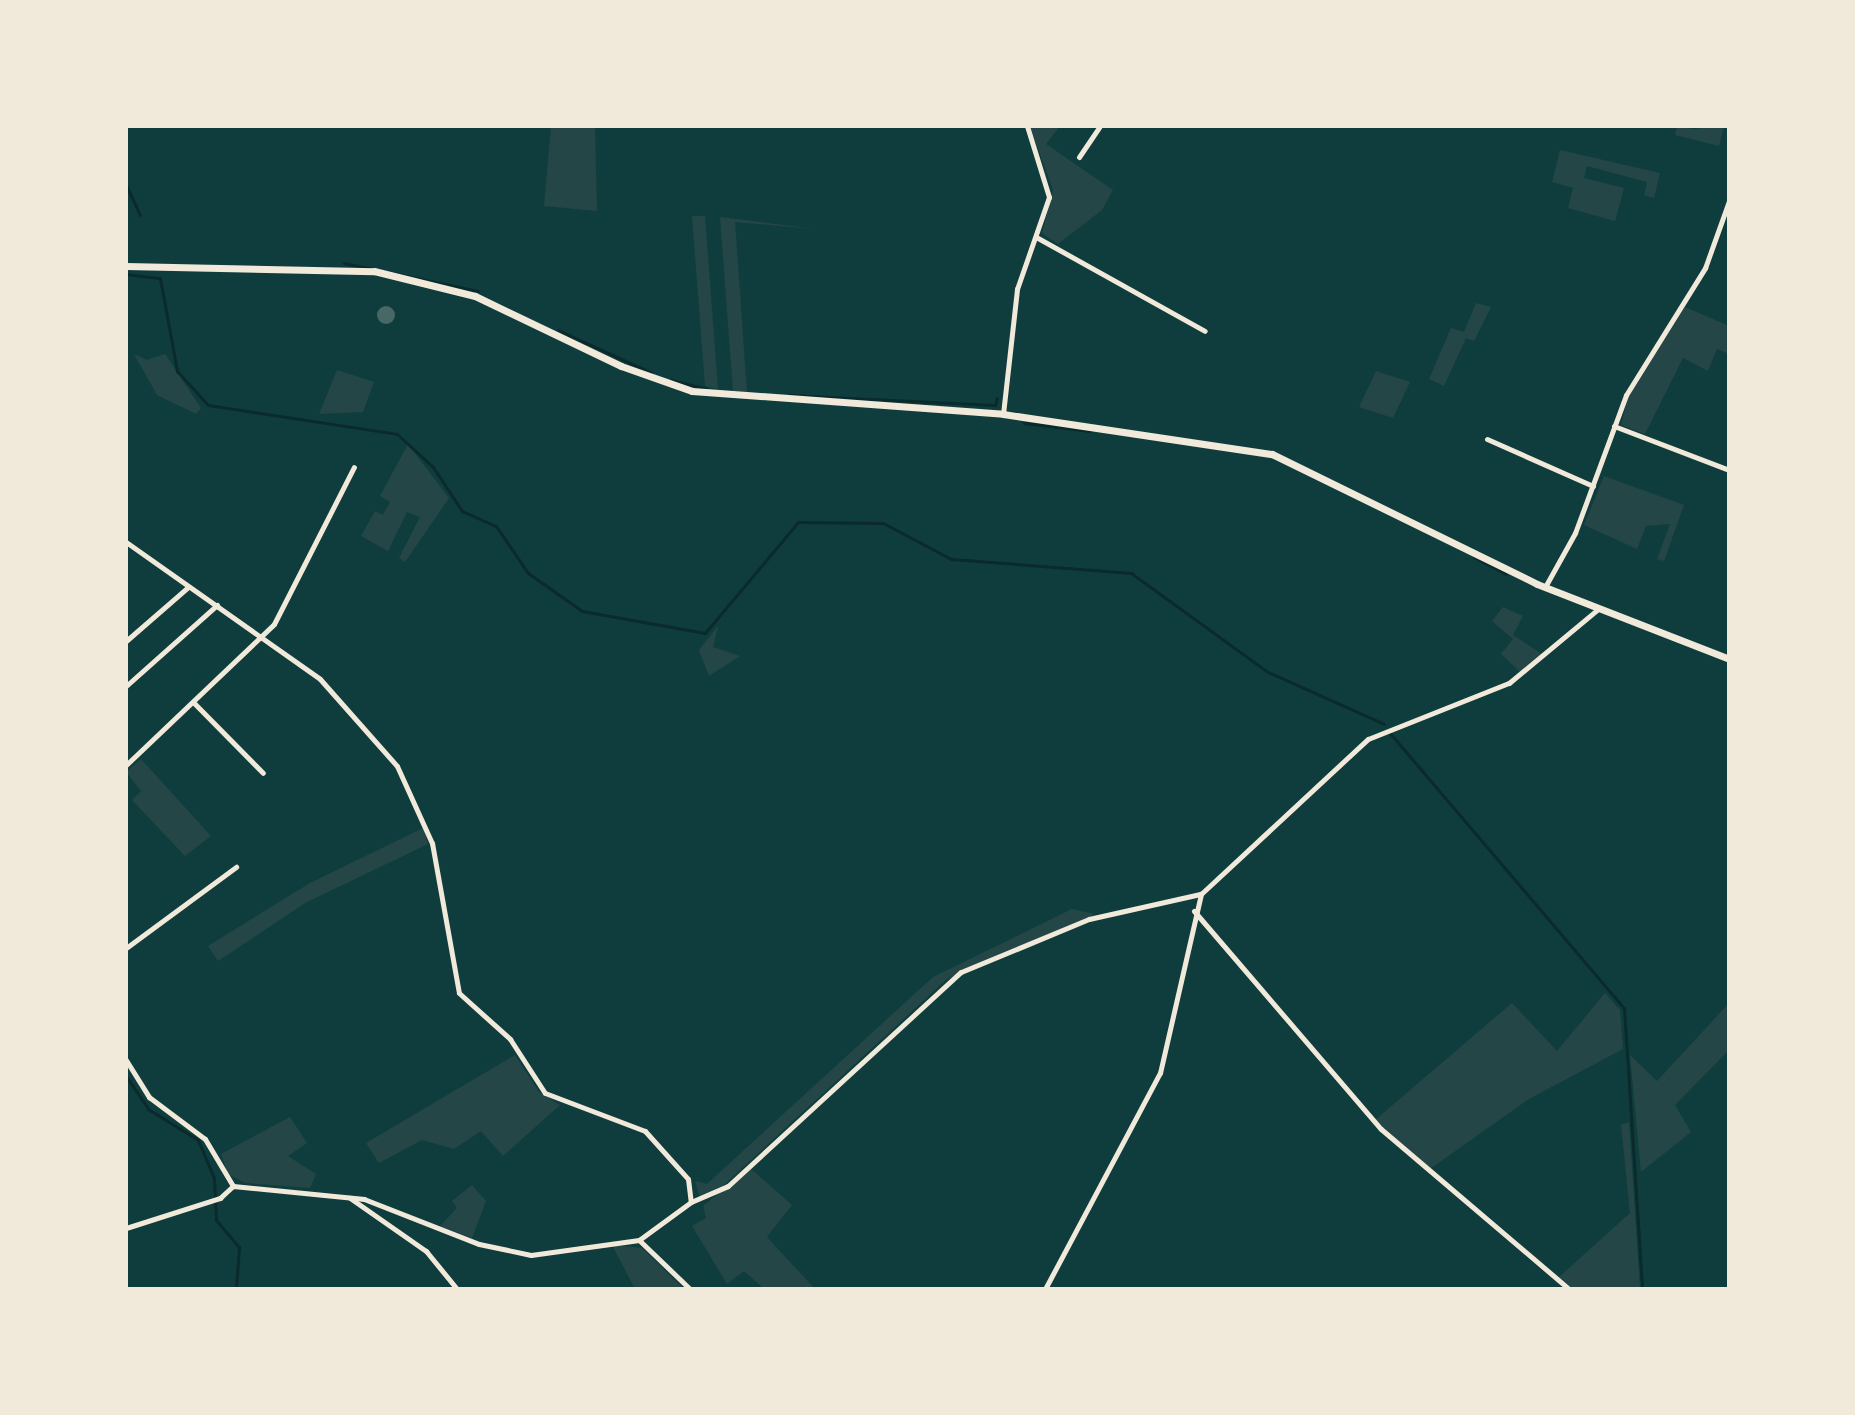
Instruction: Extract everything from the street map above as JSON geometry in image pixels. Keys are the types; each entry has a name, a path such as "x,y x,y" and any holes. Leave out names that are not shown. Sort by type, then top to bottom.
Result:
{"main road":[{"path":"126,266 287,265 390,274 475,296 621,366 692,391 1003,414 1272,454 1545,587 1729,659"}],"street":[{"path":"1003,414 1017,289 1049,189 1027,126"},
{"path":"1079,157 1100,126"},
{"path":"1545,587 1593,486 1636,376 1705,268 1729,201"},
{"path":"1036,237 1205,331"},
{"path":"1614,426 1729,470"},
{"path":"1487,439 1593,486"},
{"path":"126,765 262,636 354,467"},
{"path":"126,542 187,588 262,636 344,700 411,787 436,861 459,993 510,1039 545,1093 623,1119 658,1142 688,1179 691,1202"},
{"path":"126,641 187,588"},
{"path":"126,686 217,605"},
{"path":"1045,1289 1160,1073 1193,910 1201,894 1368,739 1509,683 1598,609"},
{"path":"194,703 263,773"},
{"path":"126,948 236,867"},
{"path":"126,1228 210,1202 220,1198 233,1186 349,1197 479,1244 544,1255 639,1240 691,1202 728,1186 961,972 1089,919 1201,894"},
{"path":"1193,910 1381,1129 1569,1289"},
{"path":"126,1060 149,1097 205,1139 233,1186"},
{"path":"349,1197 426,1251 457,1289"},
{"path":"639,1240 690,1289"}],"shaded area":[{"path":"551,126 595,126 597,211 544,206"},
{"path":"1030,126 1060,126 1046,144 1113,190 1102,210 1058,244 1042,233 1053,190"},
{"path":"1677,126 1693,129 1724,126 1719,146 1675,135"},
{"path":"1560,150 1660,173 1654,198 1644,195 1647,182 1587,166 1584,178 1624,188 1615,221 1568,208 1573,188 1552,182"},
{"path":"692,216 705,216 718,389 705,386"},
{"path":"720,217 815,229 735,222 747,392 733,391"},
{"path":"1476,303 1491,307 1474,341 1466,338 1444,386 1429,379 1451,328 1464,332"},
{"path":"1685,307 1729,326 1729,354 1717,349 1708,371 1683,358 1645,434 1621,425 1629,395"},
{"path":"134,354 147,360 165,354 201,408 196,414 157,395"},
{"path":"337,370 374,382 363,412 319,414"},
{"path":"1376,371 1410,382 1393,418 1359,407"},
{"path":"408,444 449,498 405,562 399,558 420,517 407,512 388,551 361,536 375,511 383,515 390,502 380,496"},
{"path":"1604,476 1684,505 1664,561 1657,559 1670,524 1646,526 1637,549 1584,525"},
{"path":"1503,607 1523,616 1513,635 1542,654 1520,672 1501,654 1513,639 1492,621"},
{"path":"718,626 713,647 740,656 709,676 699,650"},
{"path":"141,759 211,836 185,856 132,800 141,791 126,772"},
{"path":"423,828 428,844 305,903 218,961 208,946 310,883"},
{"path":"1072,909 1095,914 947,979 725,1184 700,1198 695,1181 707,1184 933,977"},
{"path":"1605,993 1620,1010 1623,1049 1529,1099 1430,1169 1375,1120 1512,1003 1557,1051"},
{"path":"1729,1003 1729,1050 1675,1105 1691,1132 1641,1172 1630,1055 1657,1081"},
{"path":"515,1055 539,1092 560,1105 503,1156 481,1131 454,1149 422,1140 379,1163 366,1143"},
{"path":"290,1117 307,1143 288,1156 316,1174 310,1188 245,1183 228,1174 221,1154"},
{"path":"1629,1122 1640,1289 1574,1289 1559,1277 1630,1213 1621,1125"},
{"path":"750,1168 792,1205 767,1237 815,1289 764,1289 744,1271 727,1284 692,1226 706,1218 703,1206"},
{"path":"472,1185 486,1201 472,1238 440,1226 457,1208 452,1201"},
{"path":"612,1245 642,1248 682,1287 635,1289"}],"building":[{"path":"386,306 395,315 386,324 377,315"}],"waterway":[{"path":"126,185 140,215"},
{"path":"344,263 478,291"},
{"path":"126,274 160,278 177,371 208,405 397,434 433,467 462,511 496,526 528,573 582,611 705,633 798,522 883,523 951,559 1131,573 1268,672 1384,724"},
{"path":"558,330 652,373"},
{"path":"671,380 706,389"},
{"path":"789,395 995,405 997,398"},
{"path":"1024,423 1091,431"},
{"path":"1474,557 1506,574"},
{"path":"1389,732 1624,1008 1642,1289"},
{"path":"126,1076 148,1109 198,1140 214,1178 216,1220 239,1247 236,1288"}]}
